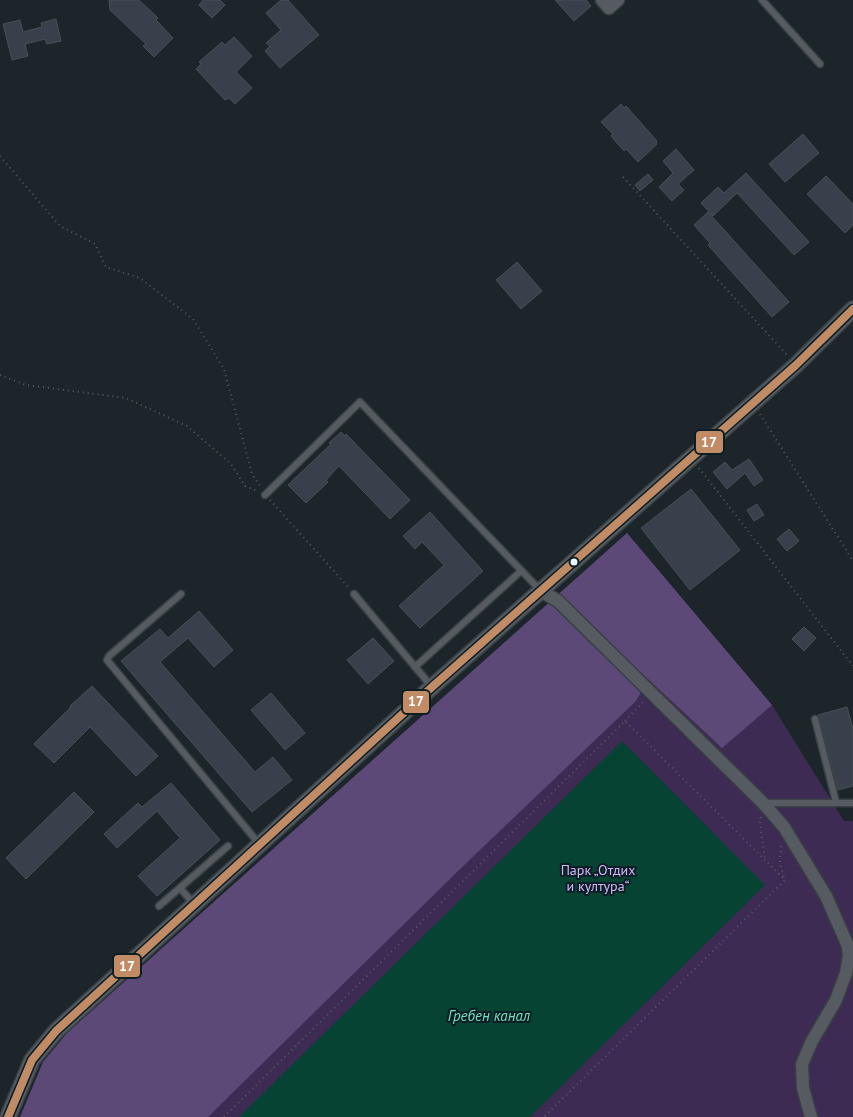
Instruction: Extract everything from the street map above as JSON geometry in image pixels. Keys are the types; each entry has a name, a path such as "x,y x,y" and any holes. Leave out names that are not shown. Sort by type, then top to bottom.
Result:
{"street":[{"path":"602,0 609,8 618,0"},
{"path":"8,1117 32,1060 56,1032 432,687 796,366 853,309"},
{"path":"540,591 558,601 763,802 784,827 826,896 851,946 846,973 836,1000 812,1041 802,1064 803,1088 811,1117"}],"lane":[{"path":"762,0 820,64"},
{"path":"265,494 360,402 540,591"},
{"path":"415,667 521,571"},
{"path":"181,594 109,656 107,660 260,845"},
{"path":"354,594 432,687"},
{"path":"815,719 836,802"},
{"path":"763,802 853,802"},
{"path":"160,906 228,846"},
{"path":"180,888 195,905"}],"path":[{"path":"0,156 60,226 94,244 106,267 140,278 193,319 224,369 252,474 265,494 354,594"},
{"path":"623,177 796,366"},
{"path":"0,375 26,385 126,398 187,426 231,464 245,486 265,494"},
{"path":"753,404 853,561"},
{"path":"691,459 853,666"},
{"path":"224,1117 652,693"},
{"path":"625,721 785,880"},
{"path":"763,802 760,823 765,861"},
{"path":"784,827 780,840 782,850 780,862 785,880"},
{"path":"544,1117 785,880"}],"green space":[{"name":"Парк „Отдих и култура“","path":"627,533 772,705 844,821 853,821 853,1117 20,1117 43,1062 67,1033"}],"shaded area":[{"path":"627,533 772,705 722,748 648,679 636,701 459,870 208,1117 20,1117 43,1062 67,1033"}],"water":[{"name":"Гребен канал","path":"622,741 765,885 530,1117 239,1117"}],"building":[{"path":"109,0 139,0 158,18 156,20 173,38 154,57 143,46 146,44 110,10"},
{"path":"203,0 220,0 225,5 212,18 199,5"},
{"path":"281,0 288,0 319,35 280,68 265,51 270,46 266,43 281,30 266,13"},
{"path":"555,0 586,0 591,6 574,21"},
{"path":"56,19 61,41 47,44 45,39 25,44 28,56 12,60 3,24 20,20 23,32 42,27 41,23"},
{"path":"234,37 252,56 236,72 252,88 235,104 229,98 225,100 196,69 201,64 199,62 222,42 225,45"},
{"path":"621,104 624,108 626,106 657,141 657,144 638,162 626,149 624,151 611,136 613,134 601,122"},
{"path":"803,134 819,153 785,182 769,164"},
{"path":"676,149 694,170 678,184 684,190 672,201 659,187 673,173 663,161"},
{"path":"746,173 809,242 794,255 737,193 713,216 701,203 718,187 724,193"},
{"path":"648,174 653,180 640,191 635,185"},
{"path":"826,176 853,204 853,225 845,233 807,194"},
{"path":"708,212 789,302 772,317 708,245 710,243 694,225"},
{"path":"517,262 542,291 521,309 496,280"},
{"path":"341,432 345,436 346,434 410,500 390,519 339,466 326,480 328,482 306,503 288,485"},
{"path":"749,459 763,480 754,486 745,473 727,489 713,472 725,462 732,470"},
{"path":"691,489 740,550 690,590 641,528"},
{"path":"757,504 764,515 754,521 747,510"},
{"path":"430,512 483,571 420,628 399,606 444,565 422,542 415,549 403,536"},
{"path":"789,529 799,541 787,551 777,539"},
{"path":"199,611 233,650 214,667 188,638 160,662 255,772 273,757 292,780 252,812 121,661 160,629 168,638"},
{"path":"804,627 816,638 804,651 792,639"},
{"path":"373,638 394,661 368,684 347,660"},
{"path":"92,686 158,756 136,776 90,727 54,763 34,744"},
{"path":"271,693 305,733 285,750 251,710"},
{"path":"847,707 853,729 853,786 838,790 818,715"},
{"path":"171,783 220,840 157,896 138,876 180,838 157,811 117,848 104,834 138,803 142,807"},
{"path":"74,792 94,812 26,879 6,858"}],"transit line":[{"name":"17","path":"8,1117 32,1060 56,1031 432,687 796,365 853,309"}]}
